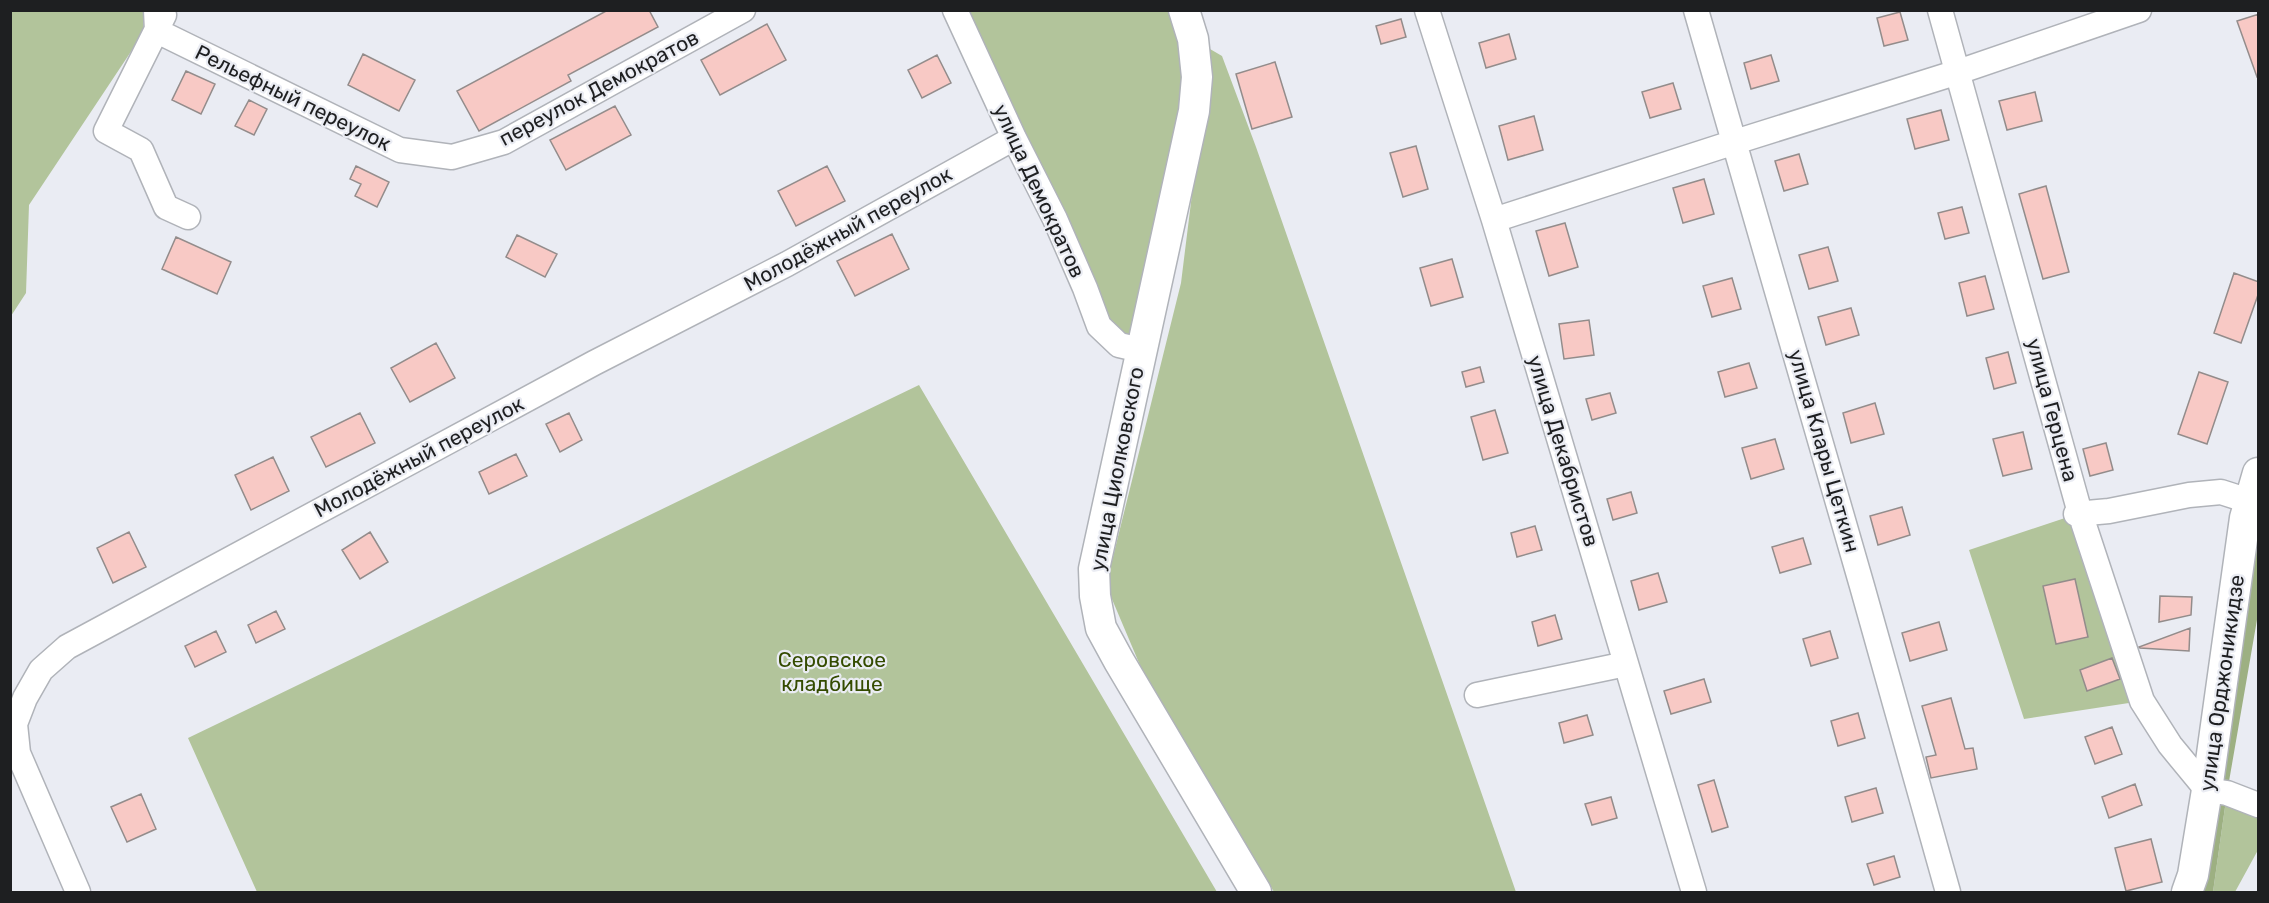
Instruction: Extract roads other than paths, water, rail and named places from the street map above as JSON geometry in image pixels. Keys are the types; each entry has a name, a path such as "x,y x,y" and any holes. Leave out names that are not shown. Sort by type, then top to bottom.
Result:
{"main road":[{"name":"улица Циолковского","path":"1184,10 1193,39 1197,77 1194,111 1094,569 1095,596 1101,628 1119,662 1256,892"},
{"name":"улица Орджоникидзе","path":"2187,892 2193,875 2259,473"}],"street":[{"name":"переулок Демократов","path":"452,157 504,142 743,10"},
{"name":"улица Демократов","path":"955,10 1014,138 1055,219 1099,326 1119,345 1142,350"},
{"name":"улица Декабристов","path":"1427,10 1494,220 1694,892"},
{"name":"улица Клары Цеткин","path":"1696,10 1948,892"},
{"name":"улица Герцена","path":"1940,10 2078,513 2142,701 2170,745 2207,790"},
{"path":"1494,220 1958,72 2139,10"},
{"name":"Рельефный переулок","path":"160,17 400,150 452,157"},
{"path":"160,17 106,131 141,150 166,207 188,217"},
{"name":"Молодёжный переулок","path":"78,892 18,753 15,724 25,698 41,670 67,648 594,363 787,264 1014,138"},
{"path":"2078,513 2109,511 2189,495 2221,492 2251,513"},
{"path":"1477,695 1626,664"},
{"path":"2207,790 2227,793 2259,805"}],"park label":[{"name":"Серовское кладбище","path":"832,672"}]}
